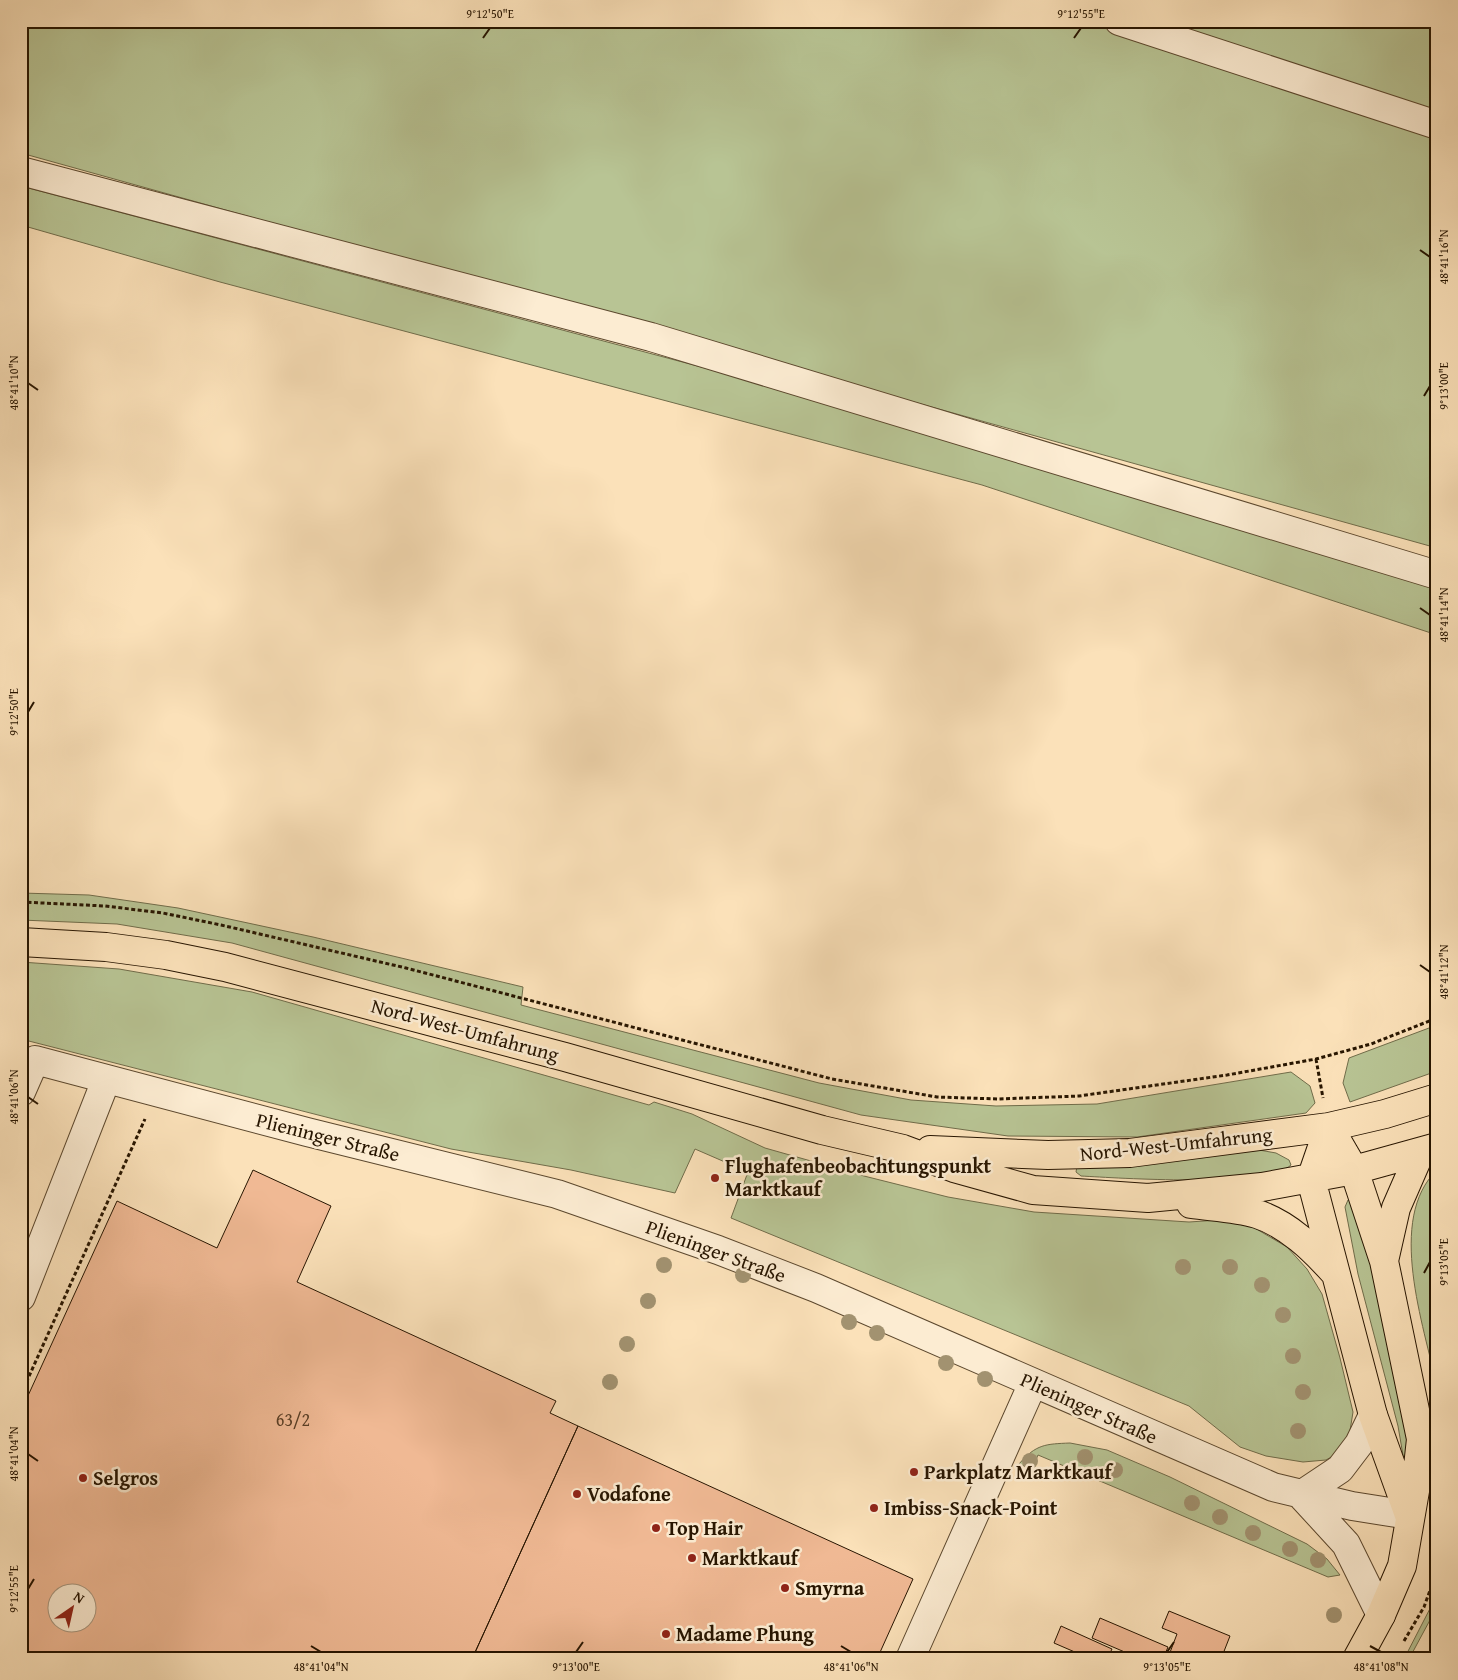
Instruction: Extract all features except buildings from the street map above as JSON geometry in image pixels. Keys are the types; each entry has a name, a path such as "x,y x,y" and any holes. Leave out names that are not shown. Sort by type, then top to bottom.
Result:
{"main road":[{"name":"Nord-West-Umfahrung","path":"21,942 106,947 166,955 225,967 566,1057 822,1130 903,1149 954,1168 1033,1190 1148,1198 1262,1187 1354,1170 1428,1150"},
{"name":"Nord-West-Umfahrung","path":"903,1149 1048,1155 1130,1153 1329,1127 1385,1114 1437,1098"},
{"path":"1329,1127 1354,1170 1384,1261 1421,1439 1416,1485 1409,1516 1402,1566 1381,1614 1357,1659"},
{"path":"1329,1127 1311,1179 1373,1414 1409,1516"},
{"path":"1384,1261 1396,1208 1428,1150"},
{"path":"1148,1198 1258,1214 1285,1229 1312,1248 1337,1275"}],"street":[{"path":"1119,21 1437,125"},
{"path":"21,171 651,337 1437,575"},
{"path":"21,1092 28,1058"},
{"name":"Plieninger Straße","path":"28,1058 156,1093 557,1194 766,1268 1033,1383 1235,1473 1301,1495 1409,1516"},
{"path":"21,1297 106,1080"},
{"path":"910,1659 1033,1383"},
{"path":"1301,1495 1340,1469 1359,1444 1373,1414"},
{"name":"Plieninger Straße","path":"1301,1495 1346,1544 1381,1614"}],"path":[{"path":"21,902 105,906 163,913 221,925 406,968 832,1079 937,1097 999,1099 1079,1096 1144,1088 1316,1059 1371,1044 1437,1018"},
{"path":"1316,1059 1329,1127"},
{"path":"21,1394 156,1093"},
{"path":"1404,1642 1424,1607 1437,1571"}],"green space":[{"path":"21,21 1091,21 1437,134 1437,548 21,153"},
{"path":"1143,21 1437,21 1437,117"},
{"path":"21,186 720,372 1437,589 1437,635 982,485 220,282 21,225"},
{"path":"21,893 89,895 178,908 313,937 523,987 521,1005 819,1083 911,1100 996,1106 1097,1104 1291,1072 1310,1086 1315,1103 1306,1113 1137,1137 1008,1136 861,1115 232,943 117,924 21,920"},
{"path":"21,962 119,969 252,992 649,1105 654,1102 692,1114 765,1148 948,1197 1034,1212 1189,1222 1219,1220 1253,1227 1287,1247 1307,1269 1322,1294 1353,1412 1349,1437 1338,1453 1326,1460 1303,1462 1266,1456 1240,1447 1189,1406 731,1218 748,1172 695,1149 675,1193 571,1170 451,1149 21,1039"},
{"path":"1437,1025 1437,1071 1350,1102 1343,1083 1349,1058"},
{"path":"1242,1147 1276,1153 1289,1160 1291,1165 1276,1172 1253,1177 1223,1179 1190,1180 1081,1176 1076,1172 1077,1166"},
{"path":"1437,1170 1437,1387 1418,1304 1411,1244 1414,1216 1422,1191"},
{"path":"1348,1200 1354,1200 1358,1204 1413,1462 1405,1467 1398,1426 1358,1274 1345,1207"},
{"path":"1070,1443 1107,1450 1170,1477 1307,1544 1327,1559 1340,1575 1328,1577 1038,1455 1032,1469 1019,1464 1031,1452 1042,1446"},
{"path":"1437,1595 1437,1607 1409,1659 1404,1659"}],"place":[{"name":"Flughafenbeobachtungspunkt Marktkauf","path":"715,1178"},
{"name":"Parkplatz Marktkauf","path":"914,1472"},
{"name":"Selgros","path":"83,1478"},
{"name":"Vodafone","path":"577,1494"},
{"name":"Imbiss-Snack-Point","path":"874,1508"},
{"name":"Top Hair","path":"656,1528"},
{"name":"Marktkauf","path":"692,1558"},
{"name":"Smyrna","path":"785,1588"},
{"name":"Madame Phung","path":"666,1634"}]}
